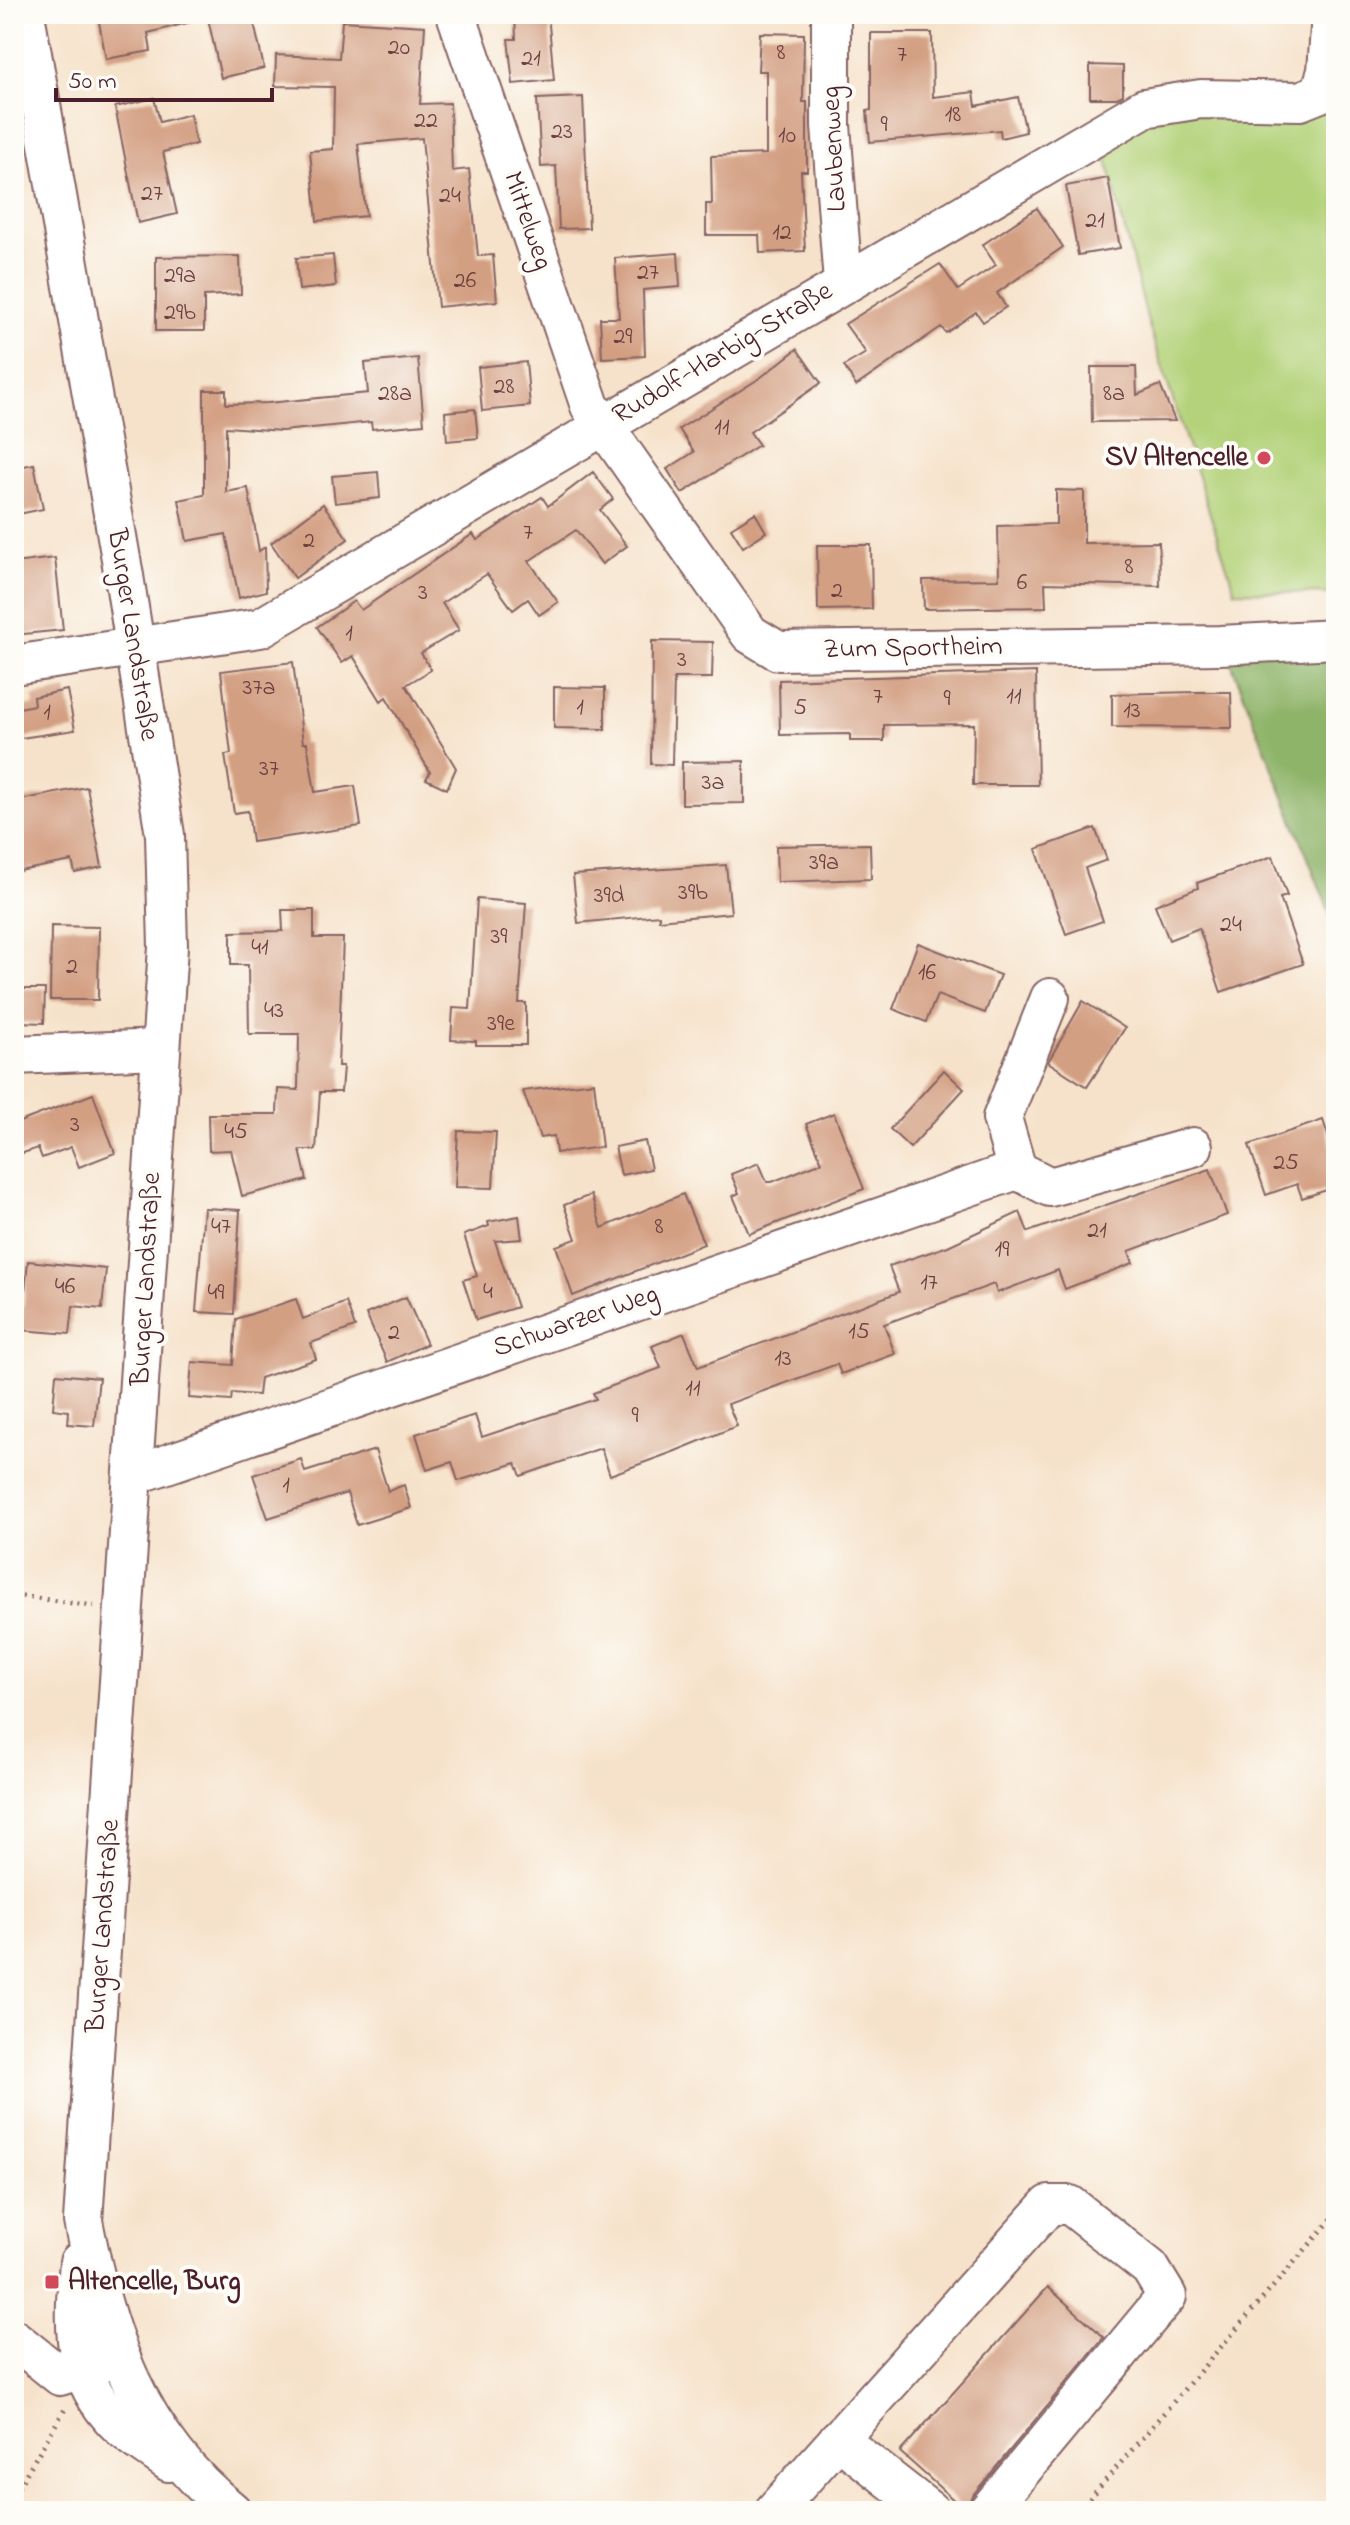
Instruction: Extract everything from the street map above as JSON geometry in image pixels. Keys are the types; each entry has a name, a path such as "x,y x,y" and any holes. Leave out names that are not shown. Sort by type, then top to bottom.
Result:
{"street":[{"name":"Burger Landstraße","path":"25,14 124,576 133,649 165,835 168,947 83,2221 99,2300 118,2357 160,2435 222,2503"},
{"name":"Mittelweg","path":"456,14 590,406 602,425"},
{"name":"Laubenweg","path":"831,14 831,125 843,283"},
{"name":"Rudolf-Harbig-Straße","path":"14,665 260,628 1144,108 1201,99 1300,101 1320,93 1327,71 1331,14"},
{"name":"Zum Sportheim","path":"602,425 750,634 778,651 1220,645 1336,639"},
{"path":"1050,998 1002,1118 1017,1170 1050,1187 1193,1147"},
{"path":"14,1055 160,1049"},
{"name":"Schwarzer Weg","path":"135,1475 1017,1170"},
{"path":"774,2511 1049,2205 1070,2205 1150,2268 1167,2296 988,2511"},
{"path":"83,2221 73,2328 82,2369 110,2416 222,2503"},
{"path":"14,2339 60,2376 118,2357"},
{"path":"838,2439 930,2511"}],"path":[{"path":"14,1595 107,1606"},
{"path":"1079,2511 1336,2214"},
{"path":"14,2494 66,2408"}],"green space":[{"name":"SV Altencelle","path":"1336,111 1336,594 1235,591 1149,326 1102,140 1146,112"},
{"path":"1336,647 1336,929 1226,650"}],"building":[{"path":"116,14 190,14 191,22 148,33 151,51 106,59 98,17"},
{"path":"207,14 252,14 264,68 221,78"},
{"path":"515,14 548,14 554,80 513,84 508,39 516,39"},
{"path":"342,21 425,26 420,104 450,103 452,171 469,169 478,256 493,255 497,301 438,307 422,138 358,144 366,216 317,221 310,151 333,149 334,87 275,86 276,55 339,58"},
{"path":"760,33 804,34 803,102 807,102 807,171 801,171 805,251 760,253 759,235 706,235 706,204 712,204 711,156 766,154 766,71 758,71"},
{"path":"871,33 932,33 933,97 974,92 976,106 1018,97 1026,132 1001,138 1000,130 870,142 867,111 871,110"},
{"path":"1090,65 1123,66 1123,95 1117,98 1090,98"},
{"path":"583,97 589,228 559,229 556,166 541,167 537,99"},
{"path":"154,98 160,122 190,114 196,144 163,152 177,214 138,223 115,107"},
{"path":"1108,178 1120,248 1078,255 1066,186"},
{"path":"1037,208 1063,247 997,293 1006,307 983,322 976,312 946,333 941,327 856,386 844,366 866,353 845,324 940,264 958,290 996,265 982,245"},
{"path":"678,253 680,287 643,290 645,356 602,358 600,318 619,318 615,258"},
{"path":"333,255 336,286 299,290 296,258"},
{"path":"240,256 241,294 204,296 204,331 156,331 156,257"},
{"path":"797,349 821,383 750,432 759,445 682,493 667,469 694,452 679,429 760,378"},
{"path":"418,358 424,424 372,429 371,422 282,431 226,427 226,492 248,488 259,551 265,547 266,591 239,598 226,534 187,541 179,500 204,495 204,390 226,390 226,404 368,393 365,363"},
{"path":"526,362 530,406 482,411 478,367"},
{"path":"1091,367 1136,367 1137,395 1160,385 1175,421 1092,422"},
{"path":"475,409 478,438 447,441 445,412"},
{"path":"34,464 43,509 14,515 14,468"},
{"path":"378,472 380,498 335,503 332,476"},
{"path":"593,472 613,499 600,510 627,546 602,564 576,530 529,561 558,602 539,615 528,599 513,610 487,574 442,603 459,630 421,653 431,670 406,685 456,768 447,789 426,779 430,772 386,697 381,701 353,656 342,663 317,627 354,601 361,610 473,534 477,540 542,497 548,506"},
{"path":"1056,490 1084,491 1084,543 1159,542 1160,586 1045,583 1046,607 924,609 923,580 999,579 998,526 1056,524"},
{"path":"323,504 348,539 295,578 271,543"},
{"path":"755,513 766,532 743,547 731,528"},
{"path":"817,545 871,545 872,609 818,610"},
{"path":"55,558 63,630 14,635 14,563"},
{"path":"652,641 713,642 712,678 674,678 672,765 651,764"},
{"path":"293,662 303,743 307,743 315,792 355,786 361,826 252,842 248,811 234,813 225,755 231,754 221,671"},
{"path":"1036,672 1038,785 973,785 974,724 884,725 884,741 850,741 850,734 780,735 779,680"},
{"path":"554,687 605,688 605,729 554,728"},
{"path":"67,690 75,730 14,739 14,709 34,705 33,697"},
{"path":"1231,692 1232,728 1112,727 1112,694"},
{"path":"744,761 744,803 682,804 682,762"},
{"path":"87,787 102,867 75,873 72,861 14,872 14,801"},
{"path":"1095,828 1107,860 1085,868 1103,921 1066,934 1036,849"},
{"path":"870,844 871,879 777,882 776,846"},
{"path":"1273,856 1287,896 1280,898 1303,964 1221,992 1199,928 1169,940 1155,905 1198,888 1197,883"},
{"path":"726,865 731,913 659,920 659,915 578,923 573,875"},
{"path":"477,899 526,903 519,1003 526,1003 526,1045 476,1045 476,1041 451,1040 453,1008 470,1009"},
{"path":"282,910 314,910 314,938 343,938 338,1066 343,1066 341,1092 320,1092 316,1150 300,1150 307,1180 242,1196 231,1150 209,1151 208,1114 277,1114 278,1089 298,1090 299,1034 249,1034 248,965 231,965 231,932 283,931"},
{"path":"51,926 99,927 98,1000 50,1000"},
{"path":"918,943 1000,975 985,1013 937,995 926,1022 893,1009"},
{"path":"20,989 45,989 44,1023 19,1022"},
{"path":"1083,1001 1125,1028 1087,1087 1048,1062"},
{"path":"944,1070 964,1089 910,1148 890,1129"},
{"path":"594,1082 602,1147 556,1153 554,1136 540,1138 523,1091"},
{"path":"93,1094 115,1153 79,1167 71,1147 42,1158 38,1148 14,1156 14,1124"},
{"path":"834,1113 864,1189 749,1234 733,1196 739,1193 731,1174 759,1163 767,1182 772,1182 822,1162 806,1124"},
{"path":"1323,1120 1336,1160 1336,1187 1302,1198 1297,1184 1266,1195 1249,1145"},
{"path":"458,1131 496,1132 493,1188 455,1187"},
{"path":"645,1141 651,1169 621,1175 615,1147"},
{"path":"1210,1169 1227,1215 1129,1251 1133,1263 1065,1289 1058,1270 997,1293 994,1284 884,1324 895,1354 841,1374 837,1364 728,1404 737,1426 673,1452 610,1475 601,1448 521,1476 516,1463 458,1481 452,1462 427,1470 416,1434 475,1415 482,1437 596,1399 593,1393 661,1368 652,1346 684,1333 698,1367 899,1292 889,1266 948,1246 1020,1212 1028,1232"},
{"path":"683,1194 704,1244 573,1296 556,1246 576,1239 564,1205 591,1195 602,1228"},
{"path":"204,1208 240,1210 234,1314 196,1312"},
{"path":"519,1216 522,1239 495,1241 517,1307 476,1320 463,1280 477,1276 464,1235 489,1226 488,1222"},
{"path":"28,1261 106,1269 102,1309 73,1306 70,1334 21,1330"},
{"path":"406,1297 427,1344 387,1362 366,1314"},
{"path":"296,1299 303,1319 346,1302 355,1327 311,1343 316,1359 260,1378 258,1395 232,1393 231,1401 189,1398 192,1362 233,1365 236,1319"},
{"path":"56,1374 99,1378 94,1426 68,1424 69,1411 53,1409"},
{"path":"375,1450 388,1491 404,1485 411,1508 357,1525 347,1493 268,1518 253,1475 301,1459 305,1472"},
{"path":"1048,2287 1104,2337 971,2497 966,2511 900,2452"}],"place":[{"name":"SV Altencelle","path":"1264,458"},
{"name":"Altencelle, Burg","path":"52,2282"}]}
